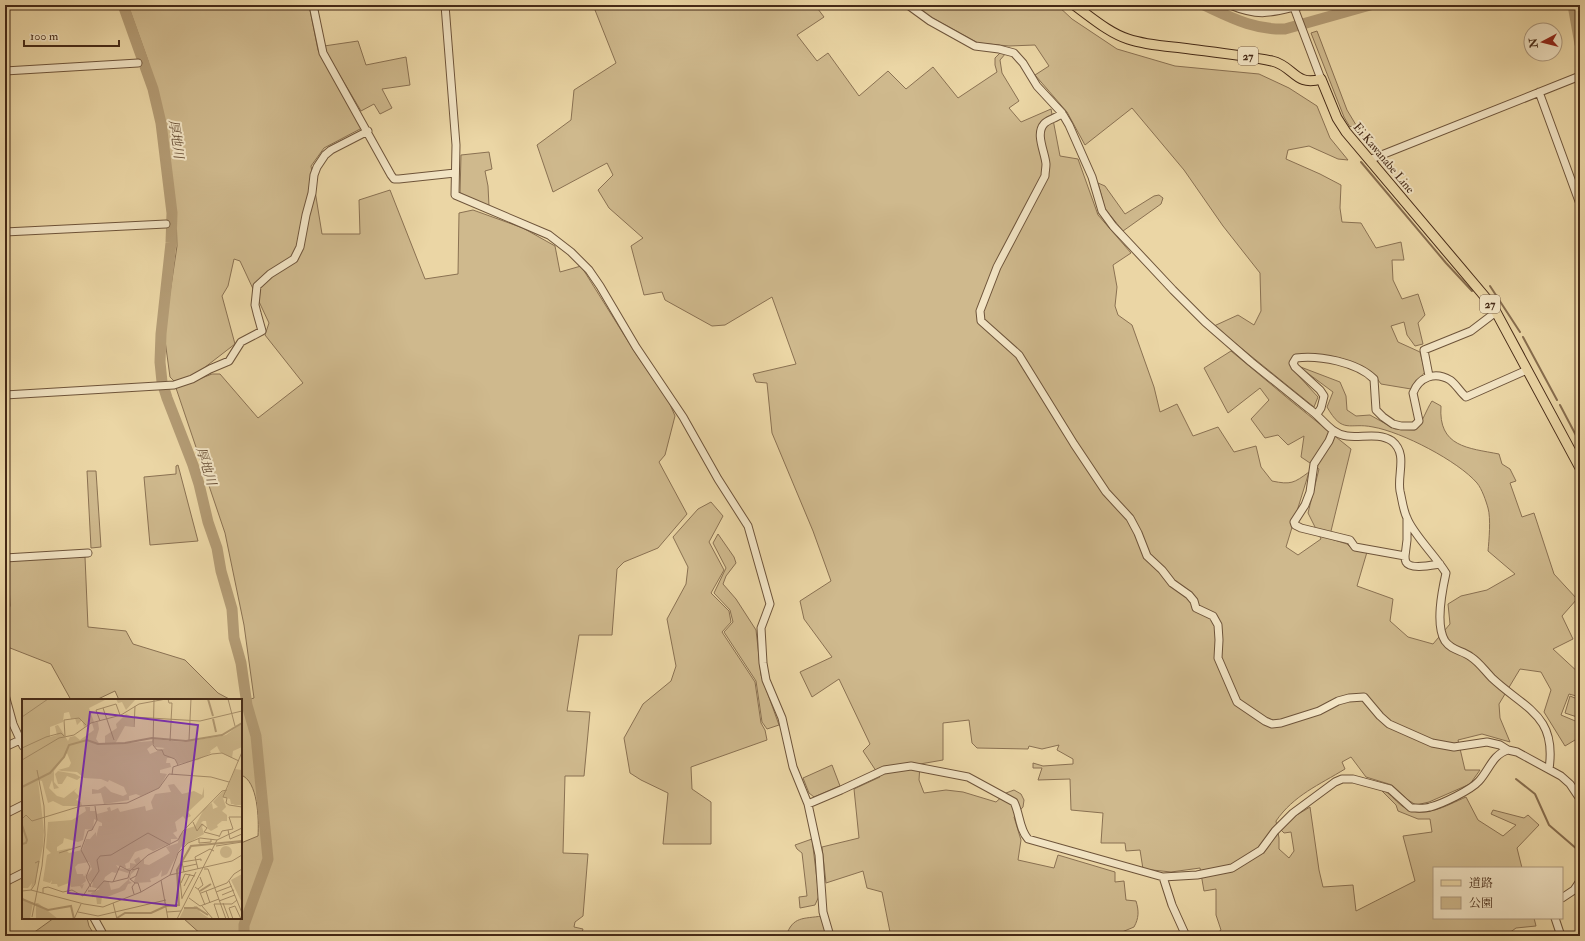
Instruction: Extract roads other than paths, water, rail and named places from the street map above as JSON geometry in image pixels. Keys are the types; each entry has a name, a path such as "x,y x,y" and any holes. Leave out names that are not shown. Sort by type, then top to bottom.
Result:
{"main road":[{"name":"27","path":"1074,5 1111,31 1126,39 1149,44 1241,55 1268,60 1290,70 1304,81 1308,82 1321,79"},
{"name":"Ei Kawanabe Line","path":"1321,79 1340,125 1496,312 1580,468"}],"street":[{"path":"313,5 323,53 394,178 456,173"},
{"path":"445,5 456,145 455,196 549,236 571,252 589,270 636,347 683,417 718,479 748,526 770,604 761,628 763,663 766,680 782,718 793,767 808,804 818,855 824,912 830,936"},
{"path":"908,5 930,21 975,46 999,49 1014,53 1024,63 1037,86 1062,113 1069,125 1092,177 1102,211 1113,226 1205,322 1251,362 1317,414 1333,431 1346,436 1382,437 1392,441 1398,449 1402,460 1400,489 1407,518 1406,563 1419,567 1440,564"},
{"path":"1230,5 1247,12 1256,13 1269,13 1303,5"},
{"path":"1294,8 1321,79"},
{"path":"5,71 138,64"},
{"path":"1369,160 1580,76"},
{"path":"1539,92 1580,204"},
{"path":"1062,113 1057,118 1045,122 1042,125 1040,134 1046,165 1045,176 997,267 980,311 981,321 1019,356 1106,492 1130,518 1147,556 1178,589 1192,598 1196,608 1213,616 1218,625 1218,658 1237,702 1272,724 1319,711 1338,701 1349,698 1364,697 1389,724 1432,743 1454,747 1487,742 1518,752 1561,776 1570,784 1580,799"},
{"path":"5,395 174,385 192,379 229,361 242,342 262,331 256,305 257,286 270,274 294,259 300,247 317,167 331,150 368,131"},
{"path":"5,232 166,224"},
{"path":"1429,376 1424,350 1471,331 1496,312"},
{"path":"1317,414 1321,408 1324,396 1320,390 1295,367 1293,362 1296,358 1324,358 1344,363 1368,373 1374,379 1376,410 1393,424 1401,426 1414,426 1419,421 1413,393 1419,382 1429,376 1450,380 1466,397 1527,370"},
{"path":"1333,431 1329,442 1314,464 1310,492 1305,505 1294,522 1295,525 1301,528 1350,540 1355,547 1405,556"},
{"path":"1407,518 1446,573 1440,618 1442,634 1445,641 1452,649 1470,656 1492,678 1538,716 1546,728 1550,741 1551,758 1549,769"},
{"path":"5,558 88,553"},
{"path":"5,695 13,724 22,743 5,747"},
{"path":"808,804 884,770 911,766 926,768 968,777 1014,802 1017,808 1023,834 1028,839 1163,877 1198,875 1232,868 1242,863 1261,850 1275,831 1293,813 1334,782 1342,779 1353,779 1390,789 1411,808 1430,807 1471,789 1479,781 1494,759 1504,751 1508,750"},
{"path":"5,814 22,806"},
{"path":"5,882 22,874"},
{"path":"1163,877 1172,905 1186,936"},
{"path":"1563,897 1574,890 1580,881"},
{"path":"95,919 104,936"},
{"path":"1555,919 1560,936"}],"waterway":[{"name":"厚地川","path":"123,5 153,89 161,123 172,213 171,243 161,334 160,362 162,382 193,465 208,522 217,548 221,571 232,609 234,638 241,663 247,705 256,736 268,859 244,925 244,936"},
{"path":"1204,5 1234,19 1263,28 1274,29 1285,29 1370,5"},
{"path":"1573,5 1580,44"},
{"path":"1361,162 1446,263 1472,291"},
{"path":"1490,286 1520,332"},
{"path":"1523,337 1557,400"},
{"path":"1560,405 1580,443"},
{"path":"1516,779 1535,794 1549,825 1578,850 1580,849"}]}
